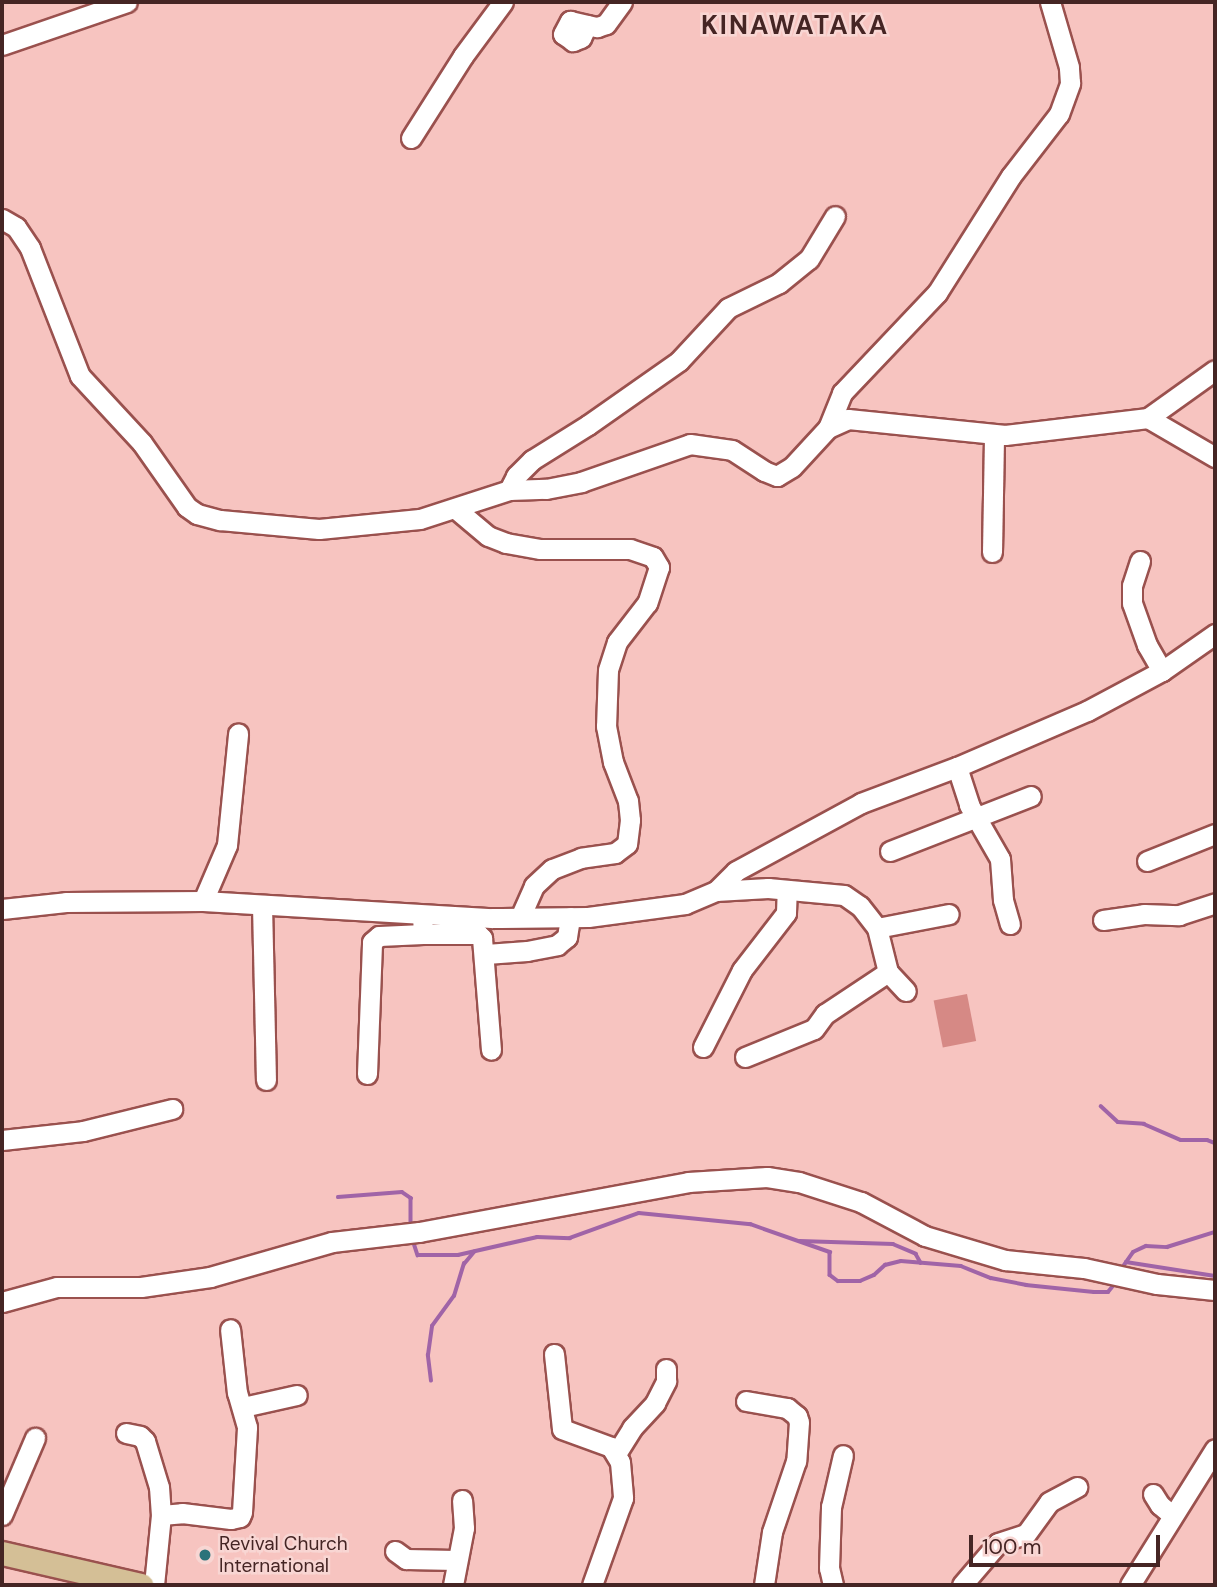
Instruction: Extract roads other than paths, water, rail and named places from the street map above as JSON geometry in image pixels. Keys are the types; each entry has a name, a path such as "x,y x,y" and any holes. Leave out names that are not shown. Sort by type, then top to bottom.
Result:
{"main road":[{"path":"2,1553 94,1583 141,1585"}],"street":[{"path":"70,22 74,2"},
{"path":"2,45 127,2"},
{"path":"411,138 463,56 503,2"},
{"path":"587,25 597,27 606,24 622,2"},
{"path":"2,219 16,227 30,248 80,376 142,443 187,507 197,514 220,520 319,529 388,524 457,510 509,490 546,489 581,482 690,444 732,450 764,471 777,476 792,467 828,428 842,393 937,293 1011,176 1059,114 1070,83 1070,75 1050,2"},
{"path":"509,490 516,476 532,460 589,425 679,360 727,308 779,283 809,259 835,216"},
{"path":"828,428 848,419 994,435 1148,418 1215,370"},
{"path":"1148,418 1215,457"},
{"path":"992,552 994,435"},
{"path":"457,510 488,536 506,543 540,549 630,549 653,557 659,567 647,603 617,642 608,670 606,726 613,762 628,801 630,820 626,844 615,853 581,858 552,869 534,886 520,917"},
{"path":"1140,561 1132,586 1132,603 1147,645 1162,671"},
{"path":"716,891 736,871 861,803 957,767 1087,712 1162,671 1215,634"},
{"path":"202,901 227,845 238,734"},
{"path":"957,767 975,817 1000,859 1003,901 1010,924"},
{"path":"890,850 1031,796"},
{"path":"1147,861 1215,834"},
{"path":"366,1074 372,942 379,936 422,925 520,917 619,914 685,904 716,891 755,888 844,895 860,906 877,928 888,972 906,991"},
{"path":"704,1047 742,970 786,913 787,890"},
{"path":"2,909 66,902 202,901 262,905 478,934 483,940 486,954 491,1049"},
{"path":"1103,920 1144,914 1179,915 1215,903"},
{"path":"262,905 266,1080"},
{"path":"877,928 949,914"},
{"path":"486,954 527,951 557,945 567,937 570,917"},
{"path":"745,1057 814,1029 825,1014 888,972"},
{"path":"2,1140 83,1131 172,1109"},
{"path":"2,1302 57,1287 141,1287 211,1277 332,1242 412,1232 688,1182 767,1177 799,1182 861,1202 925,1236 1005,1260 1084,1268 1118,1276 1215,1290"},
{"path":"161,1515 240,1517 247,1427 237,1392 230,1329"},
{"path":"554,1354 562,1429 611,1447 620,1462 623,1498 592,1585"},
{"path":"616,1454 632,1428 655,1403 666,1381 666,1369"},
{"path":"243,1407 297,1395"},
{"path":"746,1401 788,1408 797,1416 799,1422 796,1461 772,1532 764,1585"},
{"path":"126,1433 140,1436 145,1441 159,1487 161,1515 153,1585"},
{"path":"2,1515 35,1438"},
{"path":"1130,1585 1215,1449"},
{"path":"833,1585 829,1568 831,1507 843,1455"},
{"path":"962,1585 998,1543 1027,1534 1049,1503 1077,1486"},
{"path":"1153,1494 1160,1505 1172,1515"},
{"path":"453,1585 455,1560 464,1528 462,1500"},
{"path":"395,1551 407,1559 455,1560"}],"waterway":[{"path":"1101,1106 1118,1122 1144,1124 1181,1140 1207,1140 1215,1143"},
{"path":"338,1197 402,1192 411,1198 411,1226"},
{"path":"413,1240 418,1255 458,1255 537,1237 570,1238 639,1213 750,1224 830,1252 830,1275 838,1281 860,1281 874,1275 885,1265 901,1261 961,1266 991,1278 1026,1285 1094,1292 1108,1292 1116,1282"},
{"path":"1122,1268 1133,1252 1146,1246 1167,1247 1215,1232"},
{"path":"800,1241 893,1244 916,1254 921,1263"},
{"path":"431,1381 428,1355 432,1326 454,1296 464,1264 474,1252"},
{"path":"1126,1262 1215,1276"}],"place":[{"name":"Revival Church International","path":"205,1555"}],"district":[{"name":"KINAWATAKA","path":"795,26"}]}
